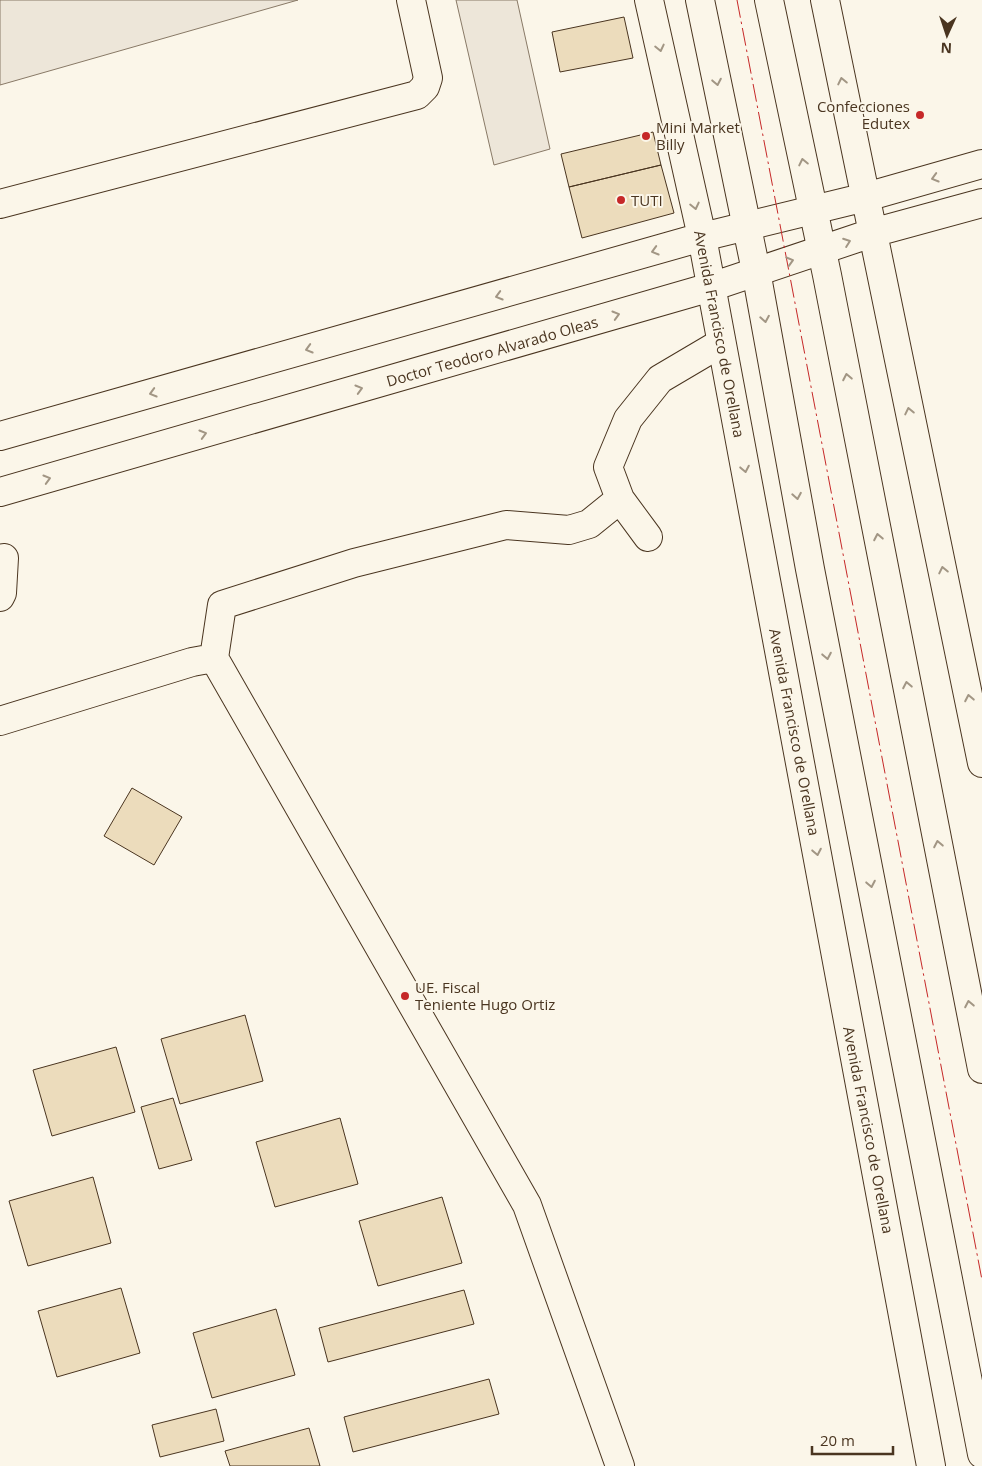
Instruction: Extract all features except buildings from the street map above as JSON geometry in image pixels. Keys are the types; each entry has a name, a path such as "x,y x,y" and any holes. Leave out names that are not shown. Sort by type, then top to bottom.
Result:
{"main road":[{"path":"0,204 417,95 425,88 428,78 411,0"},
{"name":"Avenida Francisco de Orellana","path":"649,0 702,237 931,1466"},
{"path":"700,0 756,271 810,569 982,1454"},
{"path":"769,0 822,251 982,1069"},
{"path":"825,0 982,763"},
{"path":"0,436 702,237 866,197 982,164"},
{"name":"Doctor Teodoro Alvarado Oleas","path":"0,492 711,288 756,271 822,251 872,233 982,203"},
{"path":"648,537 620,499 608,467 628,420 660,379 722,343"},
{"path":"620,499 589,524 569,530 506,525 354,563 222,605 214,658 528,1205 620,1466"},
{"path":"0,597 2,593 4,558"},
{"path":"0,721 192,662 214,658"}],"shaded area":[{"path":"0,0 298,0 0,85"},
{"path":"456,0 517,0 550,149 494,165"}],"power":[{"path":"737,0 982,1280"}],"place":[{"name":"Confecciones Edutex","path":"920,115"},
{"name":"Mini Market Billy","path":"646,136"},
{"name":"TUTI","path":"621,200"},
{"name":"UE. Fiscal Teniente Hugo Ortiz","path":"405,996"}]}
